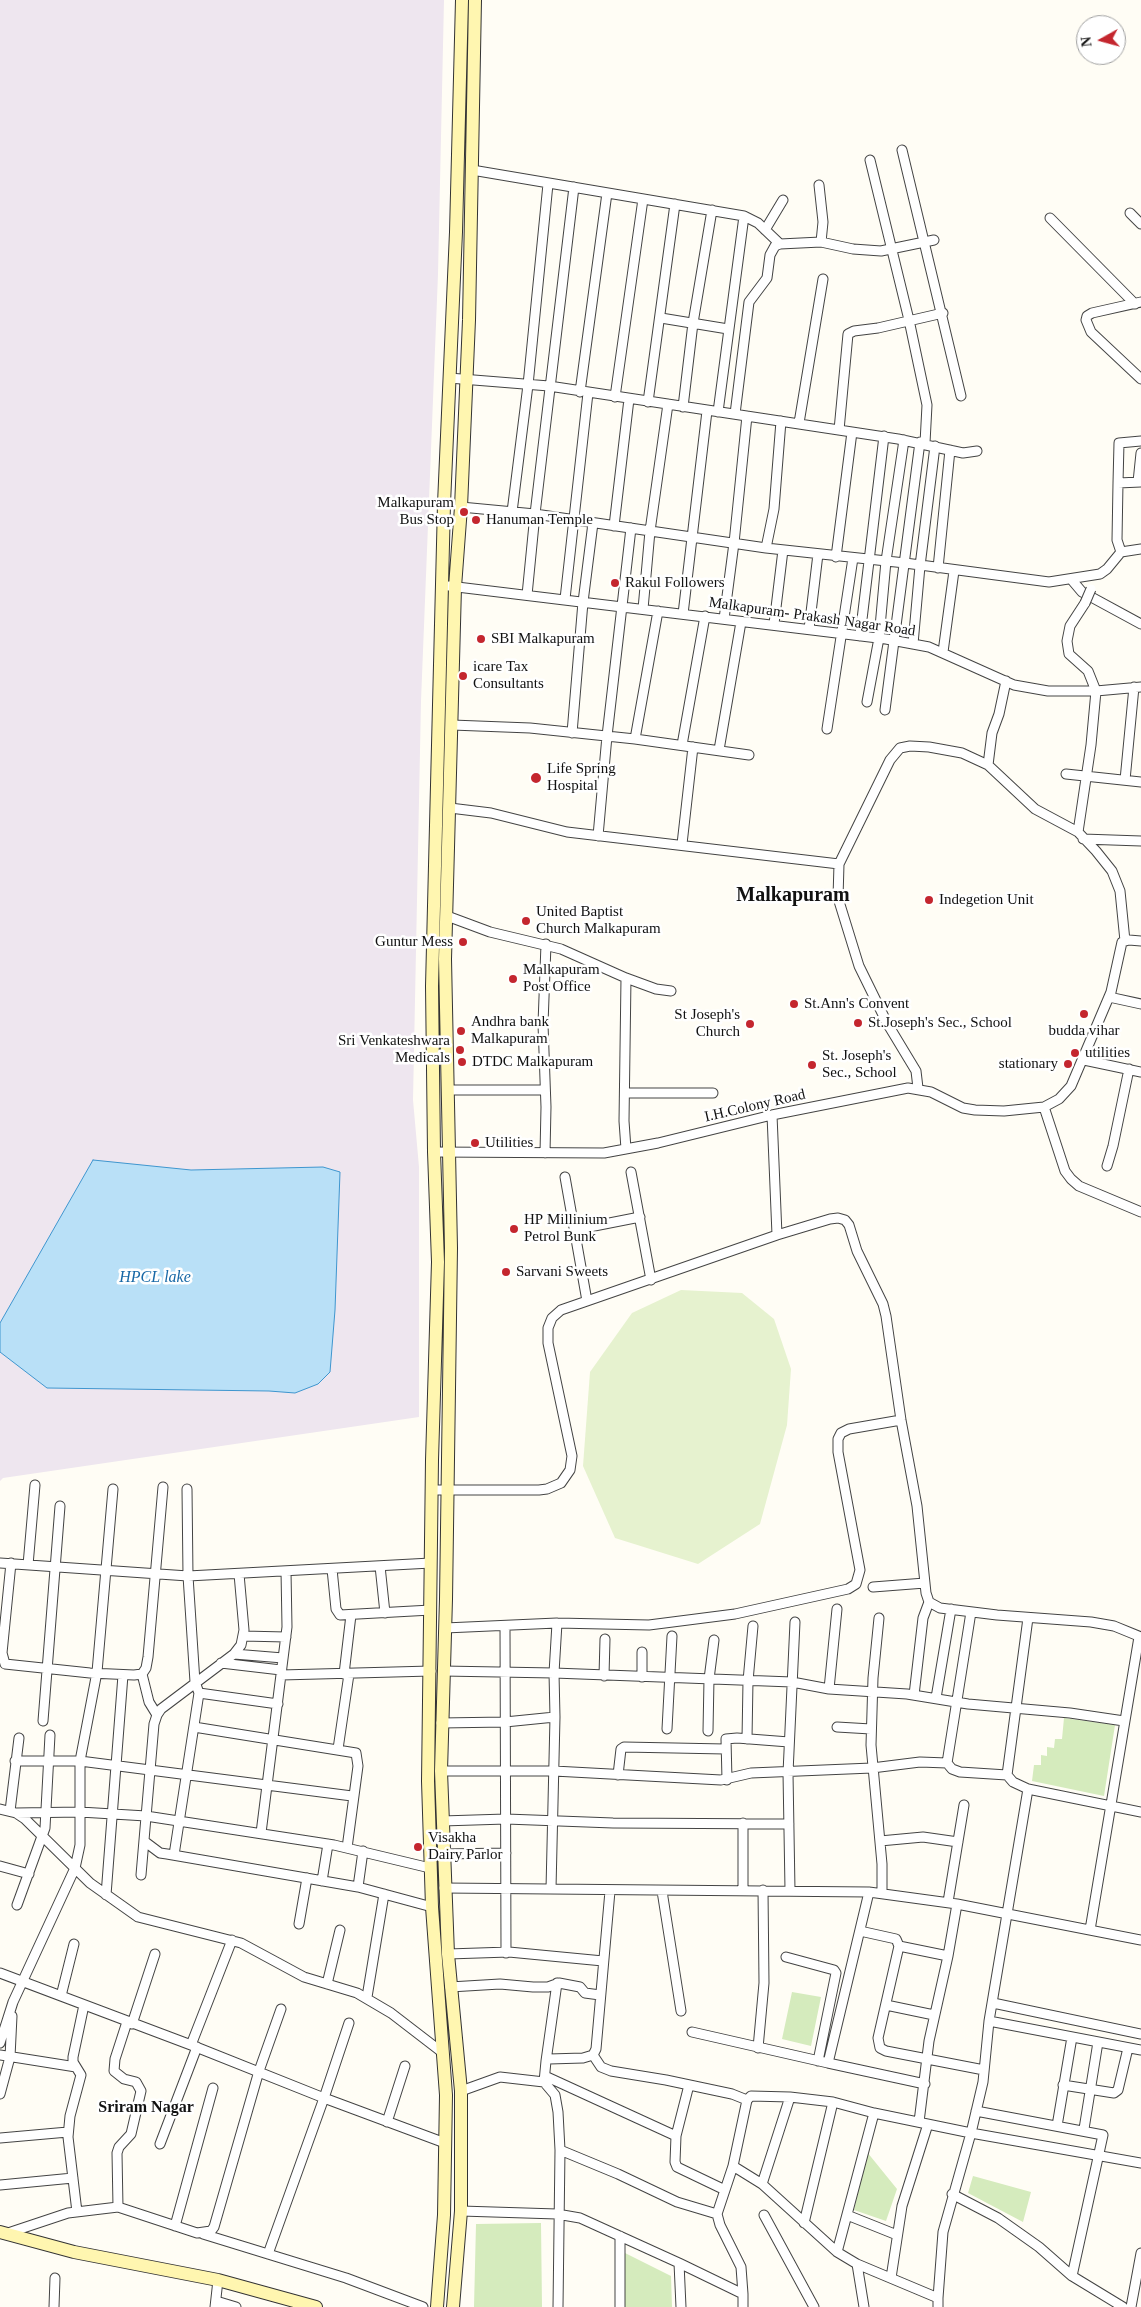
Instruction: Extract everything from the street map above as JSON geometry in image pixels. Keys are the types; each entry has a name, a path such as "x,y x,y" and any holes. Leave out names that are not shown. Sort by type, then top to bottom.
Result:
{"main road":[{"path":"437,2307 444,2214 450,1987 444,1888 441,1723 431,1610 438,1262 432,1034 442,586 456,232 462,0"},
{"path":"454,2307 461,2211 461,2091 447,2045 432,1907 428,1772 436,1671 445,1628 451,1248 445,959 455,587 461,507 469,320 475,0"},
{"path":"432,1034 448,1035"},
{"path":"431,1888 444,1888"},
{"path":"3,2233 74,2252 218,2280 316,2307"}],"street":[{"path":"902,150 930,241 961,396"},
{"path":"870,160 909,320 927,409 885,710"},
{"path":"472,170 744,216 767,227 785,244"},
{"path":"512,512 528,384 548,184"},
{"path":"820,185 823,222 821,242"},
{"path":"527,595 549,386 574,187"},
{"path":"565,599 575,520 584,393 607,193"},
{"path":"615,397 642,199"},
{"path":"767,227 783,200"},
{"path":"648,402 661,318 675,204"},
{"path":"683,407 693,323 712,210"},
{"path":"1130,213 1141,224"},
{"path":"718,412 744,216"},
{"path":"1050,218 1138,303"},
{"path":"735,414 749,302 767,278 772,249 785,244 821,242 866,251 892,249 930,241"},
{"path":"799,423 823,279"},
{"path":"1138,303 1092,313 1087,316 1086,320 1091,332 1141,379"},
{"path":"839,430 847,338 850,332 943,313"},
{"path":"661,318 728,329"},
{"path":"449,378 549,386 584,393 884,436 963,453 977,451"},
{"path":"614,526 629,399"},
{"path":"643,609 650,531 668,404"},
{"path":"683,614 690,537 707,411"},
{"path":"724,619 747,416"},
{"path":"766,548 774,509 781,421"},
{"path":"836,557 852,432"},
{"path":"860,636 884,436"},
{"path":"867,702 879,638 886,561 904,440"},
{"path":"1121,552 1117,540 1117,448 1119,443 1141,441"},
{"path":"914,644 920,566 935,446"},
{"path":"938,568 950,450"},
{"path":"1118,483 1140,482 1141,453"},
{"path":"461,507 535,514 766,548 904,563 1049,582 1104,572 1121,552 1141,549"},
{"path":"572,733 583,602 593,523"},
{"path":"598,836 607,736 624,606 631,528"},
{"path":"774,624 783,550"},
{"path":"809,629 818,554"},
{"path":"827,729 853,558"},
{"path":"943,652 954,571"},
{"path":"1080,836 1096,690 1088,671 1073,658 1068,648 1068,633 1091,589 1092,575"},
{"path":"1067,580 1082,592 1141,624"},
{"name":"Malkapuram- Prakash Nagar Road","path":"442,586 624,606 894,640 943,652 974,668 1006,681 1048,691 1138,687"},
{"path":"635,739 658,611"},
{"path":"682,745 705,616"},
{"path":"719,750 741,622"},
{"path":"988,765 992,733 1006,681"},
{"path":"1125,780 1138,687"},
{"path":"452,726 492,726 607,736 749,755"},
{"path":"918,1088 916,1071 888,1023 860,966 838,898 839,864 868,809 890,760 900,748 910,746 928,747 962,753 988,765 1035,809 1080,836 1096,851 1112,871 1123,908 1125,941 1141,942"},
{"path":"682,844 693,747"},
{"path":"1066,774 1141,782"},
{"path":"450,808 491,813 567,832 682,844 839,864"},
{"path":"1080,836 1141,841"},
{"path":"447,916 490,932 546,944 589,960 626,978 656,989 671,991"},
{"name":"I.H.Colony Road","path":"434,1152 604,1153 658,1143 772,1115 896,1090 918,1088 931,1092 964,1108 975,1110 1004,1112 1044,1107 1059,1099 1071,1086 1084,1060 1109,997 1121,945 1125,941"},
{"path":"545,1153 546,1090 543,1018 546,944"},
{"path":"626,978 626,1149"},
{"path":"1109,997 1141,1004"},
{"path":"1084,1060 1141,1072"},
{"path":"1107,1166 1129,1069"},
{"path":"447,1090 546,1090"},
{"path":"625,1093 713,1093"},
{"path":"1044,1107 1065,1171 1071,1179 1079,1186 1141,1212"},
{"path":"772,1115 777,1235"},
{"path":"631,1172 651,1280"},
{"path":"565,1177 586,1301"},
{"path":"574,1230 640,1217"},
{"path":"432,1490 539,1490 561,1483 570,1470 572,1456 548,1343 548,1328 552,1318 561,1310 830,1218 845,1220 849,1225 857,1251 883,1304 901,1420 917,1506 925,1583 930,1602 934,1606 971,1612 1107,1625 1140,1637 1090,1930"},
{"path":"445,1628 557,1624 641,1625 720,1616 798,1601 852,1586 856,1584 860,1570 838,1452 838,1439 841,1433 848,1429 901,1420"},
{"path":"28,1565 35,1485"},
{"path":"157,1715 149,1702 142,1674 146,1668 148,1657 163,1486"},
{"path":"0,2043 13,2002 74,1868 80,1845 80,1761 97,1672 113,1489"},
{"path":"174,1855 199,1693 195,1682 188,1576 187,1489"},
{"path":"43,1721 60,1506"},
{"path":"0,1563 188,1576 431,1563"},
{"path":"12,1563 3,1659 5,1664 123,1675 142,1674"},
{"path":"380,1566 385,1613"},
{"path":"332,1569 337,1612 340,1615 431,1610"},
{"path":"260,1833 288,1622 286,1571"},
{"path":"141,1875 150,1769 157,1715 195,1682 234,1654 241,1645 244,1636 239,1574"},
{"path":"873,1587 925,1583"},
{"path":"914,1695 924,1618 930,1602"},
{"path":"829,1689 838,1608"},
{"path":"936,1698 951,1609"},
{"path":"947,1763 971,1612"},
{"path":"338,1748 351,1615"},
{"path":"879,1618 873,1678 871,1729 872,1768 880,1841 882,1893"},
{"path":"1007,1775 1028,1618"},
{"path":"790,1890 788,1773 795,1622"},
{"path":"551,1889 555,1717 554,1673 557,1624"},
{"path":"504,1626 506,1953"},
{"path":"747,1739 748,1681 753,1626"},
{"path":"244,1636 286,1637"},
{"path":"667,1729 672,1636"},
{"path":"604,1676 605,1639"},
{"path":"708,1731 709,1679 714,1640"},
{"path":"642,1652 642,1677"},
{"path":"234,1654 282,1658"},
{"path":"221,1664 281,1672 346,1674 436,1671 554,1673 792,1682 829,1689 873,1694 914,1695 956,1702 1070,1713 1124,1722"},
{"path":"106,1896 123,1675"},
{"path":"199,1693 278,1704"},
{"path":"441,1723 505,1722 555,1717"},
{"path":"194,1727 338,1748 356,1753 358,1758 347,1848"},
{"path":"837,1727 871,1729"},
{"path":"17,1905 43,1836 50,1735"},
{"path":"13,1812 19,1738"},
{"path":"727,1780 726,1739 789,1742"},
{"path":"618,1775 621,1750 624,1747 725,1749"},
{"path":"16,1761 80,1761 352,1796"},
{"path":"441,1772 554,1771 727,1780 751,1774 872,1768 920,1762 947,1763 955,1771 1007,1775 1013,1782 1028,1789 1141,1812"},
{"path":"733,2166 762,2184 837,2252 938,2303 942,2232 971,2132 984,2070 992,2003 1028,1789"},
{"path":"891,2278 897,2235 924,2123 928,2060 934,2015 948,1956 958,1842 964,1805"},
{"path":"0,1809 13,1812 80,1812 180,1820 328,1844 430,1868"},
{"path":"13,1812 35,1827 74,1868 106,1896 138,1918 232,1940 249,1946 294,1973 367,1997 447,2045"},
{"path":"442,1820 506,1819 789,1824"},
{"path":"743,1824 743,1890"},
{"path":"880,1841 923,1837 958,1842"},
{"path":"144,1841 160,1852 358,1887 432,1907"},
{"path":"322,1881 328,1844"},
{"path":"358,1887 363,1851"},
{"path":"443,1854 506,1853"},
{"path":"0,1866 29,1874"},
{"path":"299,1924 307,1878"},
{"path":"444,1888 869,1892 953,1903 1141,1940"},
{"path":"597,2060 600,1995 610,1890"},
{"path":"758,2048 764,1974 764,1890"},
{"path":"662,1891 681,2011"},
{"path":"823,2062 869,1892"},
{"path":"367,1997 384,1894"},
{"path":"327,1984 340,1930"},
{"path":"860,1931 896,1940 899,1946 878,2038 880,2048 928,2060 984,2070"},
{"path":"160,2144 232,1940"},
{"path":"60,1996 74,1944"},
{"path":"899,1946 948,1956"},
{"path":"448,1954 506,1953 553,1955 603,1961"},
{"path":"118,2207 117,2153 131,2134 141,2091 136,2082 124,2079 114,2071 114,2059 130,2023 155,1954"},
{"path":"786,1958 826,1967 834,1970 836,1973 823,2062"},
{"path":"0,1973 445,2143"},
{"path":"450,1987 500,1984 540,1987 557,1983 580,1987 585,1993 600,1995"},
{"path":"557,1983 544,2079 555,2096 557,2104 560,2150 558,2307"},
{"path":"0,2094 13,2002"},
{"path":"992,2003 1141,2034"},
{"path":"77,2212 68,2132 81,2076 76,2068 74,2056 84,2005"},
{"path":"886,2005 934,2015"},
{"path":"202,2234 211,2231 214,2227 259,2071 281,2010"},
{"path":"990,2021 1141,2050"},
{"path":"268,2254 349,2023"},
{"path":"692,2032 925,2084"},
{"path":"1057,2126 1072,2037"},
{"path":"1084,2129 1098,2042"},
{"path":"1063,2085 1114,2093 1118,2090 1128,2048"},
{"path":"5,2056 76,2068"},
{"path":"546,2061 553,2058 597,2060 611,2072 689,2085 732,2094 747,2100"},
{"path":"388,2122 405,2066"},
{"path":"461,2091 500,2077 544,2079 676,2136"},
{"path":"689,2085 676,2136 674,2157 677,2167 725,2190"},
{"path":"175,2226 213,2088"},
{"path":"743,2307 741,2267 720,2225 717,2214 733,2166 747,2100 751,2096 790,2097 833,2102 924,2123 1141,2163"},
{"path":"762,2184 790,2097"},
{"path":"804,2223 833,2102"},
{"path":"976,2111 1084,2129 1103,2134 1100,2156 1072,2276"},
{"path":"837,2252 874,2113"},
{"path":"0,2138 68,2132"},
{"path":"560,2150 618,2174 677,2202 717,2214"},
{"path":"0,2185 73,2178"},
{"path":"952,2194 998,2218 1039,2247 1072,2276 1123,2307"},
{"path":"3,2233 77,2212 118,2207 346,2278 423,2307"},
{"path":"461,2211 558,2214 580,2218 743,2294"},
{"path":"764,2215 814,2307"},
{"path":"847,2215 897,2235"},
{"path":"620,2236 620,2307"},
{"path":"1135,2304 1141,2253"},
{"path":"679,2263 681,2307"},
{"path":"858,2264 864,2307"},
{"path":"54,2307 55,2278"},
{"path":"218,2280 215,2304 236,2307"}],"shaded area":[{"path":"0,0 444,0 438,274 421,701 413,1100 419,1167 419,1417 3,1478 0,1481"}],"green space":[{"path":"681,1290 742,1293 774,1319 791,1369 787,1425 760,1524 698,1564 615,1538 583,1466 590,1372 632,1313"},
{"path":"1064,1718 1115,1725 1104,1796 1032,1781 1034,1765 1041,1765 1041,1755 1047,1756 1047,1747 1054,1748 1055,1739 1062,1739"},
{"path":"792,1992 821,1997 811,2046 782,2039"},
{"path":"867,2152 897,2189 886,2221 854,2210"},
{"path":"973,2176 1031,2192 1023,2222 968,2193"},
{"path":"541,2223 542,2307 474,2307 476,2224"},
{"path":"619,2250 671,2276 672,2307 621,2307"}],"water":[{"name":"HPCL lake","path":"93,1160 191,1170 323,1167 340,1172 335,1310 330,1372 318,1384 295,1393 47,1388 0,1352 0,1323"}],"place":[{"name":"Malkapuram Bus Stop","path":"464,512"},
{"name":"Hanuman Temple","path":"476,520"},
{"name":"Rakul Followers","path":"615,583"},
{"name":"SBI Malkapuram","path":"481,639"},
{"name":"icare Tax Consultants","path":"463,676"},
{"name":"Life Spring Hospital","path":"536,778"},
{"name":"Indegetion Unit","path":"929,900"},
{"name":"United Baptist Church Malkapuram","path":"526,921"},
{"name":"Guntur Mess","path":"463,942"},
{"name":"Malkapuram Post Office","path":"513,979"},
{"name":"St.Ann's Convent","path":"794,1004"},
{"name":"budda vihar","path":"1084,1014"},
{"name":"St.Joseph's Sec., School","path":"858,1023"},
{"name":"St Joseph's Church","path":"750,1024"},
{"name":"Andhra bank Malkapuram","path":"461,1031"},
{"name":"Sri Venkateshwara Medicals","path":"460,1050"},
{"name":"utilities","path":"1075,1053"},
{"name":"DTDC Malkapuram","path":"462,1062"},
{"name":"stationary","path":"1068,1064"},
{"name":"St. Joseph's Sec., School","path":"812,1065"},
{"name":"Utilities","path":"475,1143"},
{"name":"HP Millinium Petrol Bunk","path":"514,1229"},
{"name":"Sarvani Sweets","path":"506,1272"},
{"name":"Visakha Dairy Parlor","path":"418,1847"}],"district":[{"name":"Malkapuram","path":"793,896"},
{"name":"Sriram Nagar","path":"146,2108"}]}
